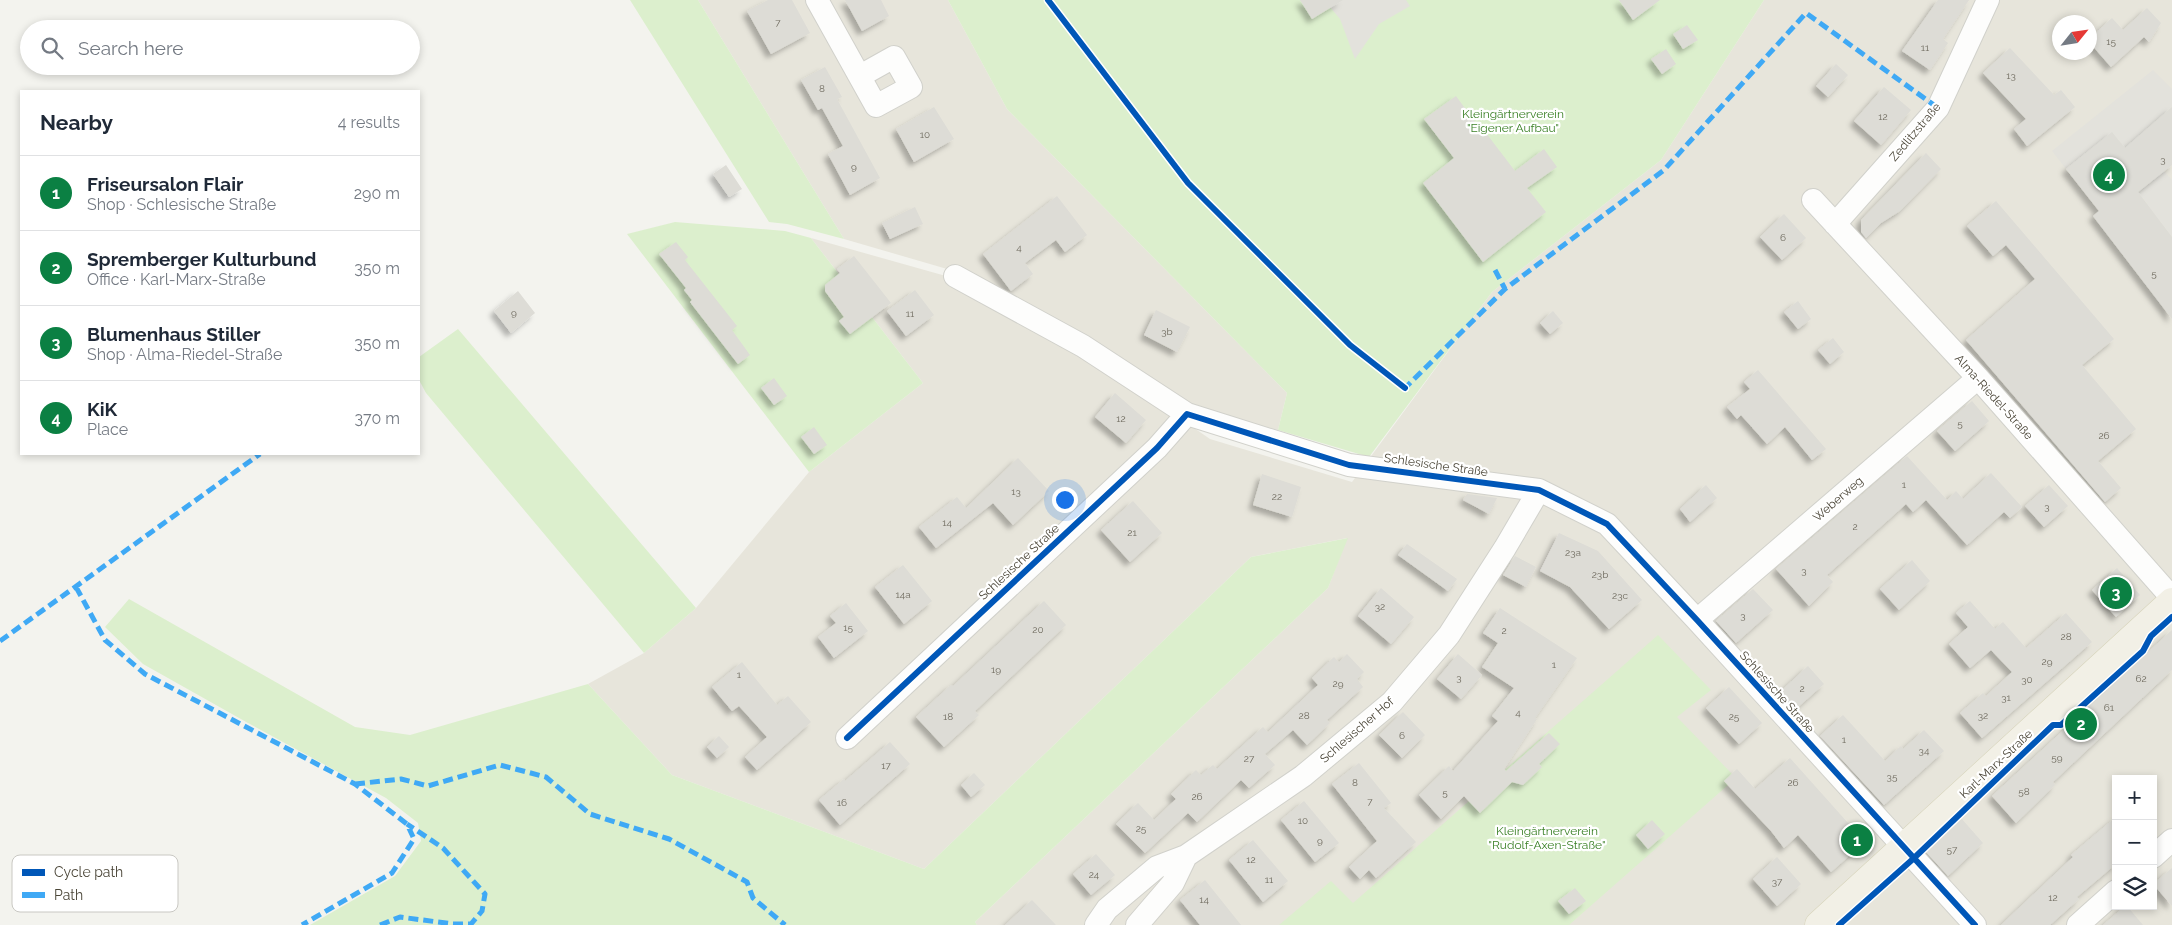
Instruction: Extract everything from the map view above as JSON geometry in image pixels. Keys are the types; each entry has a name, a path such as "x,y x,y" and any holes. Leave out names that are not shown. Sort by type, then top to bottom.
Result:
{"main road":[{"name":"Karl-Marx-Straße","path":"1819,925 2172,600"}],"street":[{"path":"817,0 860,76"},
{"name":"Zedlitzstraße","path":"1835,224 1938,108 1988,0"},
{"name":"Alma-Riedel-Straße","path":"1813,200 1978,378 2172,600"},
{"name":"Schlesische Straße","path":"955,276 1083,346 1187,414 1349,465 1538,490 1606,524 1697,620 1903,849 1975,925"},
{"name":"Weberweg","path":"1697,620 1978,378"},
{"name":"Schlesische Straße","path":"847,738 1157,448 1187,414"},
{"name":"Schlesischer Hof","path":"1096,925 1106,909 1157,867 1186,856 1303,776 1392,702 1449,635 1506,548 1538,490"},
{"path":"2157,853 2172,840"},
{"path":"1137,925 1173,884 1186,856"},
{"path":"2078,925 2112,895"}],"shaded area":[{"path":"698,0 948,0 1007,109 1287,393 1278,430 1191,408 954,271 844,239"},
{"path":"1324,0 1406,0 1410,6 1379,24 1355,59 1340,19"},
{"path":"1764,0 2172,0 2172,925 977,925 975,922 1328,588 1347,538 1251,557 924,869 672,775 588,684 644,653 696,608 809,472 923,383 811,238 953,278 1077,347 1210,439 1352,482 1492,292 1661,160"},
{"path":"2153,70 2172,89 2172,107 2136,139 2172,180 2172,237 2138,192 2151,182 2113,133 2066,169 2052,151"}],"green space":[{"path":"630,0 698,0 844,239 787,224 769,222"},
{"name":"Kleingärtnerverein \"Eigener Aufbau\"","path":"948,0 1764,0 1661,160 1492,292 1369,457 1278,430 1287,393 1007,109"},
{"path":"675,222 785,231 811,238 923,383 809,472 627,234"},
{"path":"458,329 696,608 644,653 426,393 420,382 420,356"},
{"path":"1348,538 1328,588 975,922 977,925 310,925 395,876 421,841 418,823 386,798 143,664 105,627 129,599 355,727 410,735 588,684 672,775 924,869 1251,557"},
{"name":"Kleingärtnerverein \"Rudolf-Axen-Straße\"","path":"1658,635 1711,690 1677,717 1736,778 1569,925 1279,925 1331,881 1353,903"}],"building":[{"path":"768,0 792,0 810,33 771,54 747,11"},
{"path":"845,0 881,0 889,16 862,31"},
{"path":"1300,0 1343,0 1312,19"},
{"path":"1619,0 1660,0 1633,20"},
{"path":"1938,0 1969,0 1943,39 1948,43 1930,70 1902,51"},
{"path":"2147,8 2161,23 2149,42 2144,37 2111,67 2097,51 2097,32 2112,18 2123,30"},
{"path":"1687,25 1698,40 1683,49 1673,34"},
{"path":"2010,48 2054,95 2061,90 2075,107 2027,146 2014,129 2026,119 1983,73"},
{"path":"1666,49 1676,64 1662,74 1651,59"},
{"path":"1836,64 1848,75 1828,97 1816,86"},
{"path":"825,67 842,97 837,99 880,178 850,195 828,154 843,146 822,108 818,110 801,80"},
{"path":"1884,87 1911,110 1881,145 1854,121"},
{"path":"1456,96 1515,171 1544,149 1557,167 1527,188 1546,212 1483,262 1423,183 1454,158 1424,119"},
{"path":"934,107 954,139 914,162 896,129"},
{"path":"2172,107 2172,165 2138,192 2172,237 2172,319 2093,216 2099,211 2066,169 2112,132 2125,148"},
{"path":"1926,153 1941,169 1900,211 1881,223 1866,238 1861,232 1861,220"},
{"path":"726,165 742,189 729,197 713,174"},
{"path":"1057,196 1087,235 1065,252 1056,240 1025,263 1033,274 1011,291 983,254"},
{"path":"1996,201 2114,339 2082,365 2136,429 2098,461 2121,488 2105,502 1966,340 2035,279 2006,245 1993,256 1967,226"},
{"path":"915,207 923,224 890,239 882,223"},
{"path":"1784,214 1806,238 1782,260 1760,237"},
{"path":"676,242 688,257 685,260 737,326 732,330 750,355 738,364 690,302 692,300 684,290 686,288 659,254"},
{"path":"854,256 891,303 850,334 839,321 844,317 825,291 825,285 840,273 837,269"},
{"path":"915,290 934,315 906,336 887,311"},
{"path":"518,291 535,313 511,333 494,311"},
{"path":"1798,301 1811,319 1798,329 1784,312"},
{"path":"1156,310 1190,327 1177,352 1144,335"},
{"path":"1553,311 1563,323 1550,334 1540,323"},
{"path":"1833,338 1844,352 1830,364 1818,350"},
{"path":"1758,370 1826,449 1812,460 1785,427 1767,444 1741,415 1737,419 1727,407 1750,389 1744,382"},
{"path":"774,378 787,396 774,405 761,388"},
{"path":"1115,393 1146,420 1126,443 1095,417"},
{"path":"1972,401 1989,421 1955,451 1937,431"},
{"path":"814,427 827,445 814,454 801,437"},
{"path":"1907,456 1947,500 1956,491 1963,499 1991,473 2022,507 2010,518 2004,512 1967,545 1926,500 1913,512 1906,504 1827,575 1833,582 1809,606 1776,569"},
{"path":"1018,458 1049,491 1013,525 993,503 936,548 919,527 957,497 966,508"},
{"path":"1262,474 1301,487 1292,517 1253,505"},
{"path":"1706,485 1717,498 1690,522 1680,509"},
{"path":"2049,485 2068,506 2044,527 2025,506"},
{"path":"1467,494 1497,498 1489,514 1463,500"},
{"path":"1133,501 1162,533 1130,562 1101,530"},
{"path":"1559,533 1598,551 1642,600 1609,629 1570,587 1540,571"},
{"path":"1407,544 1457,579 1448,591 1398,555"},
{"path":"1515,556 1536,567 1526,587 1503,575"},
{"path":"1912,560 1930,581 1899,610 1880,589"},
{"path":"903,565 932,601 904,624 875,587"},
{"path":"2117,568 2140,595 2116,617 2092,590"},
{"path":"1381,588 1414,617 1391,644 1358,616"},
{"path":"1753,589 1773,610 1736,643 1716,621"},
{"path":"1044,601 1066,625 975,711 979,715 944,747 916,717 951,685 953,686"},
{"path":"1970,601 1995,629 2003,622 2026,648 2066,613 2092,642 1982,738 1960,713 1983,693 1986,696 2012,672 1991,650 1970,668 1949,644 1968,627 1956,613"},
{"path":"846,603 868,631 834,658 818,637 836,623 830,616"},
{"path":"1500,608 1577,658 1535,718 1537,719 1504,769 1506,771 1549,733 1560,744 1539,764 1542,767 1523,785 1512,782 1480,813 1464,796 1441,819 1419,795 1449,766 1453,771 1498,721 1492,716 1514,688 1482,667 1498,643 1483,633"},
{"path":"2172,630 2172,670 2053,782 2055,785 2016,823 1992,796"},
{"path":"1347,654 1364,672 1357,679 1363,687 1327,720 1330,723 1307,745 1293,730 1265,754 1275,765 1249,788 1241,780 1197,822 1188,813 1145,853 1116,824 1138,803 1154,820 1176,799 1171,794 1196,770 1201,775 1213,765 1217,769 1263,727 1268,732 1318,685 1312,678 1334,657 1339,662"},
{"path":"1458,654 1482,675 1461,699 1437,679"},
{"path":"742,662 777,705 788,696 811,722 757,770 745,757 767,737 739,706 732,711 712,687"},
{"path":"1808,666 1824,684 1796,709 1780,692"},
{"path":"1729,687 1762,723 1739,744 1706,708"},
{"path":"1403,712 1425,735 1402,758 1379,735"},
{"path":"1843,715 1885,761 1901,746 1903,749 1924,730 1944,751 1884,805 1820,736"},
{"path":"719,736 729,747 717,758 707,747"},
{"path":"890,742 910,764 840,825 819,800 844,779 845,781"},
{"path":"1790,758 1865,842 1831,872 1798,835 1784,848 1771,831 1724,781 1737,769 1755,789"},
{"path":"1359,763 1391,803 1384,808 1416,842 1376,878 1369,870 1360,879 1349,867 1377,841 1332,784"},
{"path":"974,773 985,785 971,797 961,785"},
{"path":"1304,801 1339,843 1315,862 1281,820"},
{"path":"1961,818 1983,843 1948,876 1925,851"},
{"path":"1652,820 1665,834 1648,849 1636,835"},
{"path":"2112,820 2112,867 2077,897 2079,899 2050,925 2001,925 2073,857 2071,855"},
{"path":"1253,840 1288,881 1263,902 1229,860"},
{"path":"1096,854 1115,875 1091,895 1073,874"},
{"path":"1777,857 1801,884 1777,906 1753,879"},
{"path":"2172,868 2172,906 2157,889 2157,881"},
{"path":"1205,880 1241,925 1200,925 1180,900"},
{"path":"1575,888 1586,901 1569,914 1558,901"},
{"path":"1032,900 1056,925 1005,925"},
{"path":"2120,910 2130,910 2143,925 2103,925"}],"marked path":[{"path":"1403,387 1405,388 1505,289 1664,170 1806,13 1938,108"},
{"path":"1495,270 1505,289"},
{"path":"0,641 259,455"},
{"path":"76,587 105,640 145,674 355,784 407,824 414,839 392,873 302,925"},
{"path":"355,784 401,779 428,786 500,765 546,777 590,814 669,839 747,882 753,898 785,925"},
{"path":"380,925 400,917 453,924 471,924 482,911 485,894 443,848 407,824"}],"cycle path":[{"path":"1048,0 1188,183 1350,345 1405,388"},
{"path":"847,738 1157,448 1187,414 1349,465 1539,490 1607,524 1975,925"},
{"path":"1839,925 1913,859 2053,725 2061,725 2143,651 2151,636 2172,617"}],"place":[{"name":"KiK","path":"2109,175"},
{"name":"Blumenhaus Stiller","path":"2116,593"},
{"name":"Spremberger Kulturbund","path":"2081,724"},
{"name":"Friseursalon Flair","path":"1857,840"}]}
